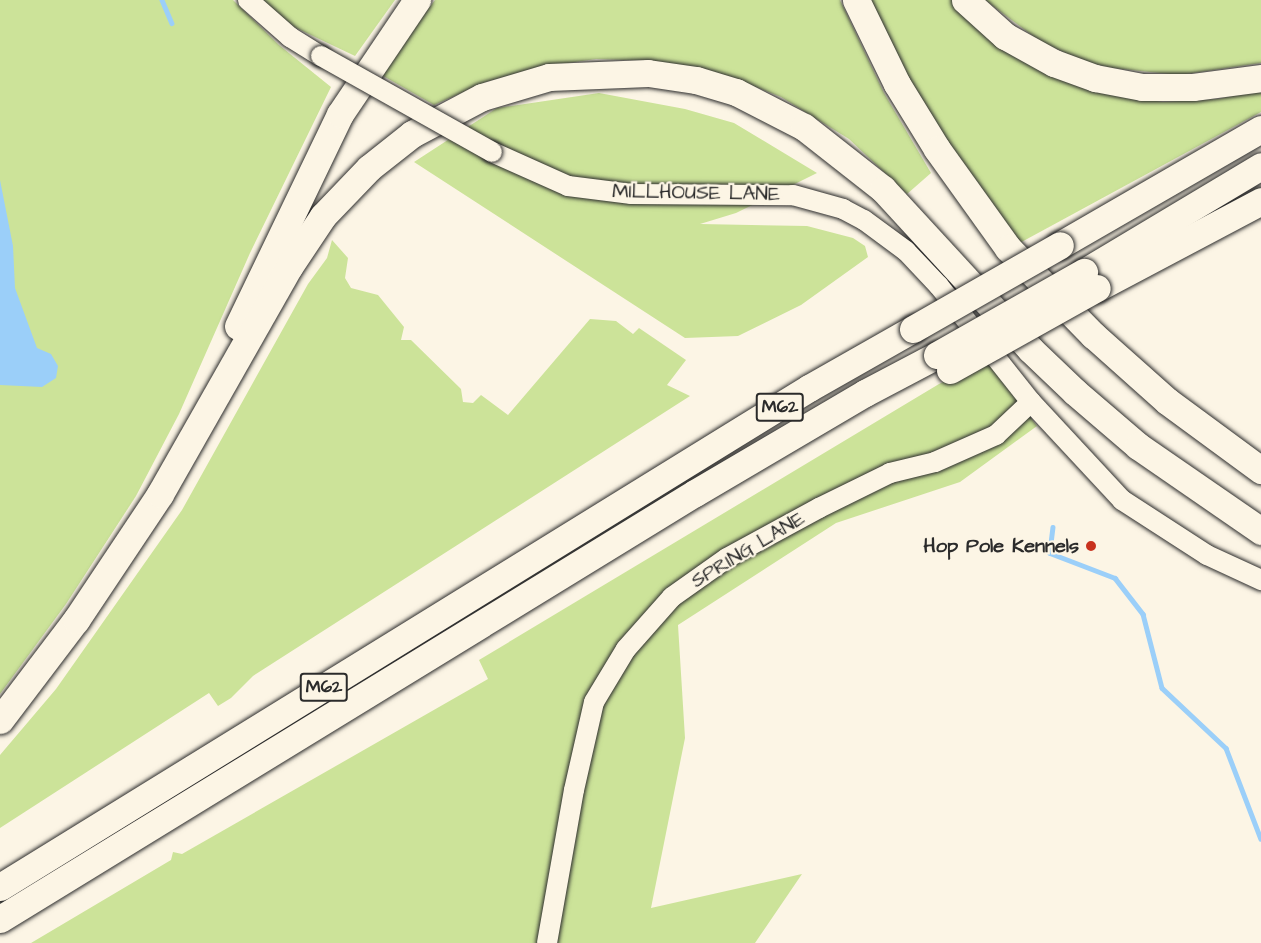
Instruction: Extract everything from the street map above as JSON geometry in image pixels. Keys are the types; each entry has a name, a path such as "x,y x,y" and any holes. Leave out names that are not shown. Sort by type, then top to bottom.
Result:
{"highway":[{"path":"135,530 223,359 334,124 370,65 417,0"},
{"path":"856,0 897,84 937,149 1008,248 1093,335 1167,401 1261,470"},
{"path":"965,0 1005,36 1054,63 1095,78 1142,87 1192,87 1261,78"},
{"path":"0,720 76,620 184,454 289,267 323,216 369,168 412,134 482,97 549,77 605,73 696,80 736,92 804,127 883,189 1030,349 1075,392 1138,446 1261,531"},
{"name":"M62","path":"0,887 809,388 1261,129"},
{"path":"1090,280 1261,166"},
{"path":"1090,280 1261,201"},
{"name":"M62","path":"0,918 448,645 1090,280"}],"street":[{"name":"MILLHOUSE LANE","path":"248,0 290,37 321,56 492,152 568,186 631,194 793,195 843,209 906,251 939,286 1031,402 1122,500 1208,555 1261,580"},
{"name":"SPRING LANE","path":"547,943 574,790 594,702 626,649 672,597 727,558 819,508 891,473 935,462 996,435 1031,402"}],"green space":[{"path":"0,0 233,0 279,45 331,87 250,253 179,414 136,496 66,604 0,694"},
{"path":"260,0 395,0 355,56 294,27"},
{"path":"435,0 840,0 884,93 931,173 907,194 849,139 781,97 731,77 652,61 596,59 540,67 486,82 434,105 378,73"},
{"path":"863,0 952,0 1116,95 1163,102 1218,99 1261,90 1261,112 1016,245 985,209"},
{"path":"985,0 1261,0 1261,63 1179,75 1112,68 1086,62 1041,42"},
{"path":"599,93 685,109 734,123 817,173 736,213 700,224 807,226 853,238 865,246 868,257 801,305 738,336 685,338 414,162 497,108"},
{"path":"332,240 348,258 345,278 351,288 378,295 404,327 401,340 411,340 461,389 463,402 473,403 481,395 508,415 590,319 616,321 633,334 639,328 686,360 667,385 690,396 253,676 231,698 218,706 209,693 0,828 0,755 56,689 182,510 308,284 327,258"},
{"path":"987,361 1037,426 960,482 836,523 678,625 685,738 651,908 802,874 755,943 31,943 171,860 173,852 182,854 488,679 479,660 939,384"}],"water":[{"path":"0,180 13,246 15,288 37,348 51,354 58,366 56,378 42,387 0,385"}],"waterway":[{"path":"162,0 172,23"},
{"path":"1053,527 1050,553 1115,578 1143,614 1162,688 1226,748 1261,839"}],"place":[{"name":"Hop Pole Kennels","path":"1091,546"}]}
